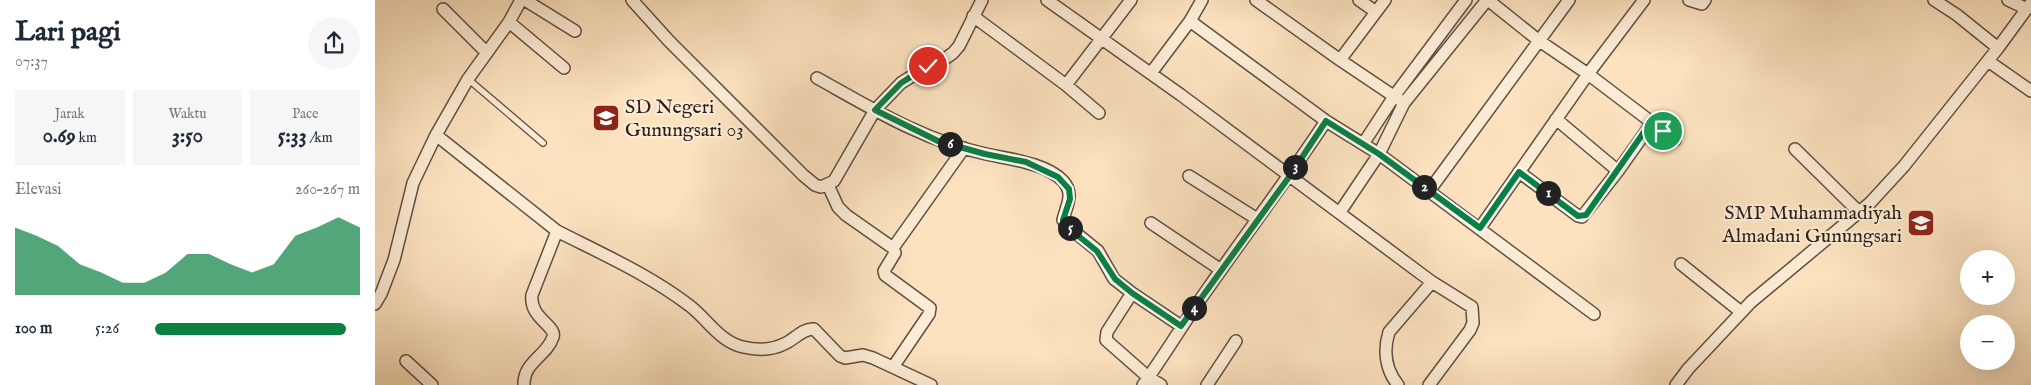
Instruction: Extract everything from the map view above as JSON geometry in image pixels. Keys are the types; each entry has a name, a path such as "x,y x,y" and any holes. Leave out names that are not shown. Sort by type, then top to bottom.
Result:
{"street":[{"path":"632,0 669,41 803,175 815,185 821,187 833,181 875,110 901,83 953,53 982,0"},
{"path":"1047,0 1151,73 1432,282 1472,307 1473,323 1470,330 1429,385"},
{"path":"1066,85 1131,0"},
{"path":"1151,73 1190,21 1202,0"},
{"path":"1256,0 1340,60 1399,99"},
{"path":"1359,0 1376,12"},
{"path":"1340,60 1385,0"},
{"path":"1340,212 1379,154 1399,99 1466,0"},
{"path":"1363,144 1399,99 1487,0 1538,40 1588,74 1675,140"},
{"path":"1429,191 1569,0"},
{"path":"1480,228 1588,74 1644,0"},
{"path":"1689,0 1702,4 1705,0"},
{"path":"1934,0 1957,15 1998,48"},
{"path":"1676,385 1741,312 1870,203 1904,166 1988,61 2029,6 2008,0"},
{"path":"375,304 381,294 394,260 413,183 435,135 468,79 509,22 519,1 575,31"},
{"path":"443,9 487,53"},
{"path":"973,16 1066,85 1099,113"},
{"path":"1190,21 1326,121 1379,154 1594,314"},
{"path":"509,22 564,68"},
{"path":"1988,61 2031,91"},
{"path":"817,78 875,110 938,141 985,154 1026,162 1058,177 1069,189 1070,199 1063,220 1066,226 1097,251 1115,279 1132,293 1181,326"},
{"path":"1556,119 1618,171"},
{"path":"1146,381 1181,326 1289,177 1326,121"},
{"path":"1519,172 1578,216 1582,217 1586,215 1618,171 1651,122"},
{"path":"435,135 557,231 646,277 690,306 725,339 741,347 753,349 772,348 810,329 819,332 840,356 845,358 863,355 893,367 914,382 931,385"},
{"path":"893,248 964,148"},
{"path":"1795,149 1859,212"},
{"path":"1189,176 1257,219"},
{"path":"828,185 838,206 846,215 893,248 895,253 884,271 885,275 930,308 929,314 893,367"},
{"path":"1151,223 1221,270"},
{"path":"524,385 525,374 528,368 550,343 554,335 553,330 536,315 531,303 532,295 557,231"},
{"path":"1681,264 1741,312"},
{"path":"1398,385 1388,368 1386,341 1389,332 1432,282"},
{"path":"1132,293 1107,332 1106,340 1146,381 1161,385"},
{"path":"1207,385 1236,341"},
{"path":"406,361 432,385"}],"lane":[{"path":"468,79 543,143"}],"place":[{"name":"SD Negeri Gunungsari 03","path":"606,118"},
{"name":"SMP Muhammadiyah Almadani Gunungsari","path":"1921,223"}],"route":[{"path":"928,66 901,83 875,110 938,141 985,154 1026,162 1058,177 1069,189 1070,199 1063,220 1066,226 1097,251 1115,279 1132,293 1181,326 1289,177 1326,121 1379,154 1480,228 1519,172 1578,216 1586,215 1651,122 1663,131"}]}
